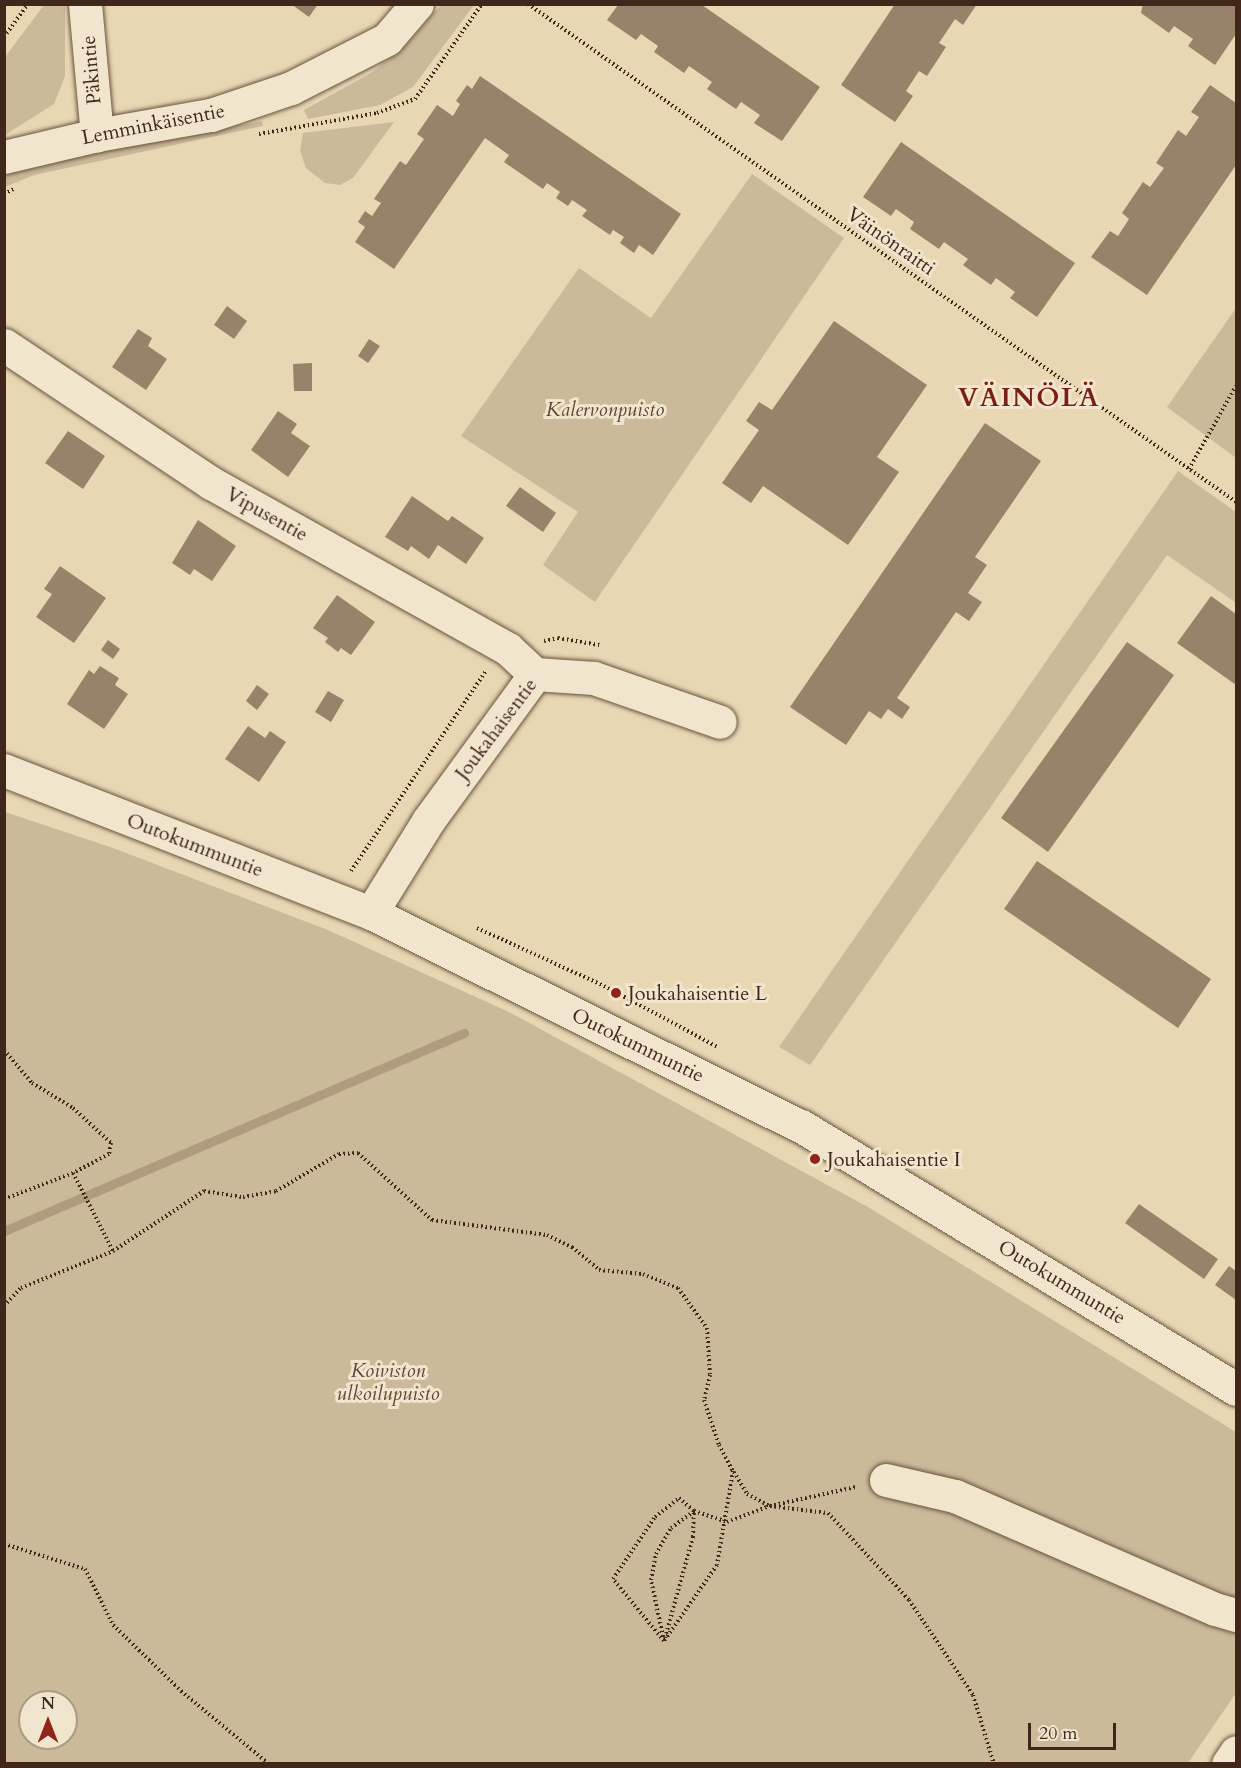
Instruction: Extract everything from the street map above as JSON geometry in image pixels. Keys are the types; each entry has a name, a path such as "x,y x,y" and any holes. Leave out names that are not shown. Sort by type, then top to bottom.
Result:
{"street":[{"name":"Päkintie","path":"85,4 97,135"},
{"name":"Lemminkäisentie","path":"4,157 97,135 211,115 291,88 387,39 417,4"},
{"name":"Vipusentie","path":"4,345 211,483 508,649 535,674"},
{"name":"Joukahaisentie","path":"371,914 428,821 535,674 594,678 720,722"},
{"name":"Outokummuntie","path":"4,770 371,914 801,1126 1236,1389"},
{"path":"886,1480 955,1496 1215,1609 1236,1615"},
{"path":"1228,1764 1236,1752"}],"path":[{"path":"4,37 28,4"},
{"name":"Väinönraitti","path":"528,4 1236,502"},
{"path":"1189,469 1236,386"},
{"path":"4,1050 32,1083 74,1108 111,1143 109,1154 74,1173 4,1199"},
{"path":"4,1306 21,1288 113,1251 204,1191 243,1197 276,1191 339,1154 358,1153 432,1220 547,1235 572,1246 599,1270 643,1274 678,1288 707,1328 710,1375 704,1400 719,1445 747,1494 770,1506 828,1513 909,1600 973,1695 994,1764"},
{"path":"74,1173 113,1251"},
{"path":"664,1641 717,1565 727,1522 733,1472"},
{"path":"664,1641 614,1579 655,1517 679,1498 694,1511 727,1522 770,1506 886,1480"},
{"path":"664,1641 651,1580 656,1554 671,1528 694,1511"},
{"path":"664,1641 693,1537 694,1511"},
{"path":"4,1544 86,1569 113,1625 181,1691 269,1764"}],"green space":[{"path":"44,5 65,5 65,76 54,104 5,135 5,57"},
{"path":"441,5 474,5 413,87 380,105 308,119 304,110 371,73 404,47"},
{"path":"262,121 263,126 34,175 5,187 5,175 34,164"},
{"path":"394,122 353,178 340,185 325,183 306,168 300,151 303,133"},
{"name":"Kalervonpuisto","path":"752,174 844,238 595,602 543,565 578,512 461,436 579,268 651,318"},
{"path":"1236,308 1236,458 1167,407"},
{"path":"1178,471 1236,512 1236,603 1167,555 810,1065 779,1047"},
{"name":"Koiviston ulkoilupuisto","path":"5,812 113,848 328,930 509,1012 868,1207 1236,1432 1236,1693 1188,1763 5,1764"}],"building":[{"path":"291,4 318,4 309,17"},
{"path":"895,4 977,4 963,25 955,19 939,43 946,47 927,76 919,71 906,91 913,96 895,122 841,85"},
{"path":"1143,4 1236,4 1236,34 1215,65 1188,46 1193,39 1174,26 1169,33 1141,13"},
{"path":"618,5 702,5 820,87 782,141 754,123 760,115 741,102 736,109 707,89 712,82 689,66 684,73 654,52 658,46 641,34 636,40 607,20"},
{"path":"480,76 681,214 653,255 639,245 634,253 620,243 624,237 613,230 610,235 582,216 587,210 572,200 568,206 556,198 560,192 547,183 543,189 504,162 509,155 485,138 394,269 355,242 365,227 358,222 365,211 372,216 381,203 374,199 400,161 406,165 424,139 417,134 437,105 453,116 460,104 456,101 467,85 472,89"},
{"path":"1210,85 1236,103 1236,165 1147,295 1091,257 1110,231 1118,236 1129,219 1122,213 1143,182 1150,187 1164,168 1156,163 1178,130 1186,136 1199,117 1191,112"},
{"path":"901,142 1075,263 1037,317 1010,298 1015,292 996,278 991,285 963,265 968,259 944,242 939,249 910,229 914,222 896,209 891,216 863,197"},
{"path":"227,306 247,321 234,339 214,325"},
{"path":"834,321 927,385 877,457 899,472 848,545 763,486 751,503 722,483 759,430 746,421 759,402 772,410"},
{"path":"138,329 152,338 148,346 167,359 146,390 112,367"},
{"path":"369,339 380,346 368,363 358,356"},
{"path":"312,363 312,391 294,391 293,364"},
{"path":"278,411 297,424 291,433 310,446 288,477 251,450"},
{"path":"985,423 1041,461 975,557 987,565 968,593 982,602 969,621 956,612 897,698 910,707 902,719 888,709 881,719 869,711 846,745 790,707"},
{"path":"68,431 105,456 83,489 45,463"},
{"path":"520,487 556,513 543,532 506,506"},
{"path":"412,496 448,521 452,516 484,538 466,564 438,545 429,559 411,546 408,551 385,537"},
{"path":"198,520 236,546 212,581 194,569 190,575 172,563"},
{"path":"60,566 106,598 74,643 36,617 52,594 44,589"},
{"path":"337,595 375,622 351,655 341,648 338,652 325,642 328,638 313,628"},
{"path":"1211,596 1236,614 1236,685 1177,643"},
{"path":"108,640 120,649 113,659 101,650"},
{"path":"1127,642 1174,675 1048,852 1001,818"},
{"path":"100,666 119,678 115,685 128,694 104,729 67,704 89,670 94,674"},
{"path":"257,685 269,694 257,710 246,701"},
{"path":"328,691 344,700 331,722 315,712"},
{"path":"248,726 265,738 270,731 286,742 259,782 225,759"},
{"path":"1037,861 1211,979 1178,1028 1004,909"},
{"path":"1139,1204 1218,1259 1204,1279 1125,1223"},
{"path":"1229,1266 1236,1271 1236,1300 1215,1285"}],"waterway":[{"path":"4,1231 464,1033"}],"place":[{"name":"Joukahaisentie L","path":"616,993"},
{"name":"Joukahaisentie I","path":"815,1159"}],"district":[{"name":"VÄINÖLÄ","path":"1029,398"}]}
